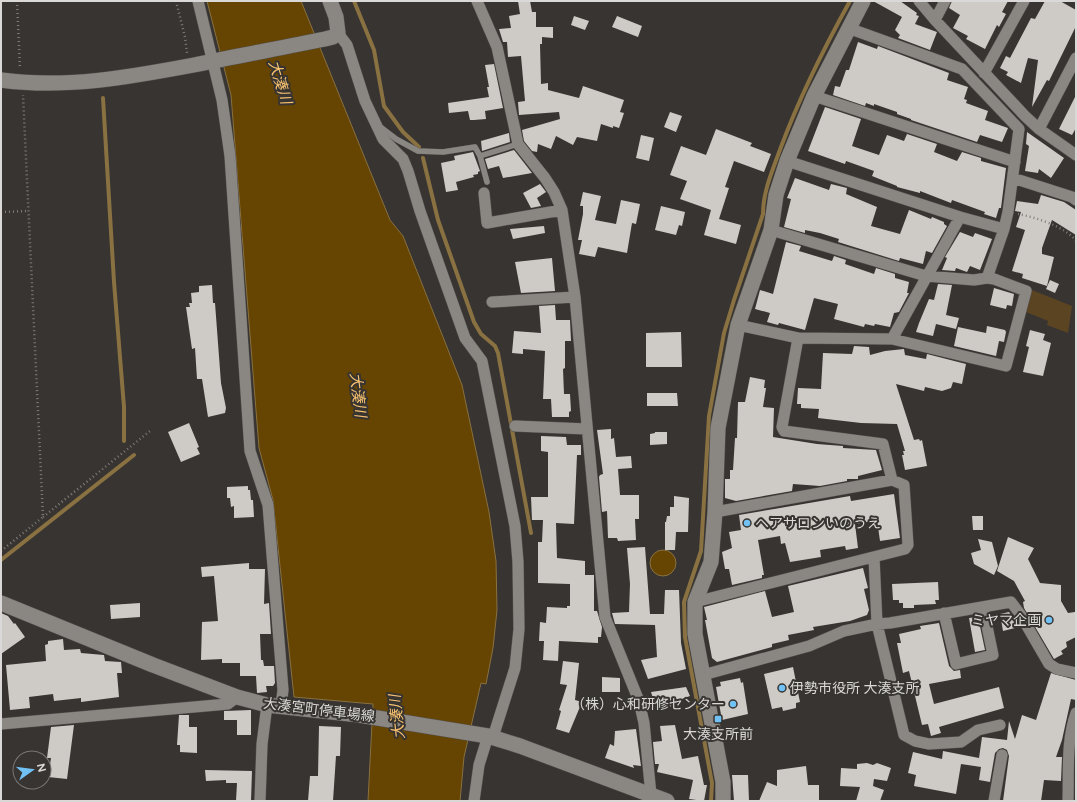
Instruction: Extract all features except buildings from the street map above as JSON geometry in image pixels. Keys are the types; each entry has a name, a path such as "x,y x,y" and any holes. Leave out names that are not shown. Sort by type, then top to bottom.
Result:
{"street":[{"path":"198,1 222,100 230,156 250,451 268,505 283,690 274,706 262,744 260,801"},
{"path":"330,1 336,17 331,36"},
{"path":"477,1 497,48 518,144 545,178 554,192 562,210 575,297 605,617 640,701 644,723 651,795"},
{"path":"723,801 723,782 696,634 695,602 711,562 715,512 718,428 738,326 771,230 776,195 814,96 863,1"},
{"path":"919,1 1025,116 1039,129 1075,152"},
{"path":"935,20 945,1"},
{"path":"984,73 1024,1"},
{"path":"848,28 962,69 1019,129"},
{"path":"1,80 21,83 83,83 147,74 331,36 347,44 365,101 383,139 403,159 408,171 420,211 465,338 482,361 515,526 518,562 519,629 515,668 479,765 474,801"},
{"path":"1039,129 1076,58"},
{"path":"814,96 1015,162"},
{"path":"987,278 1004,229 1008,212 1019,129 1025,116"},
{"path":"788,161 960,217 1004,229"},
{"path":"1013,178 1072,197 1076,200"},
{"path":"484,193 487,223 562,210"},
{"path":"892,339 960,217"},
{"path":"738,326 798,338 892,339 1006,366 1026,291 994,279 987,278 974,280 926,276 771,230"},
{"path":"492,302 575,297"},
{"path":"798,338 782,427 784,431 883,444 892,480"},
{"path":"515,426 588,429"},
{"path":"695,602 905,549 908,545 904,485 892,480 715,512"},
{"path":"874,557 877,624 904,736 915,741 929,744 961,742 978,730 1000,725"},
{"name":"大湊宮町停車場線","path":"1,602 153,665 237,697 274,706 359,715 489,736 667,801"},
{"path":"703,675 809,646 844,631 877,624 1011,602 1020,614 1048,664 1056,669 1076,673"},
{"path":"944,613 956,664 994,655 983,607"},
{"path":"1,724 228,704 237,697"},
{"path":"1068,801 1076,713"},
{"path":"994,801 1002,755"}],"lane":[{"path":"376,124 396,139 418,151 443,152 475,147 480,156 487,182"},
{"path":"480,156 518,144"}],"path":[{"path":"17,1 21,83 23,92 27,211 43,517"},
{"path":"176,1 188,56"},
{"path":"1,212 27,211"},
{"path":"1008,212 1034,217 1072,235 1076,241"},
{"path":"1,551 150,431"}],"shaded area":[{"path":"1032,290 1072,306 1068,333 1047,325 1048,321 1026,312"}],"water":[{"name":"大湊川","path":"207,1 301,1 390,220 403,236 462,385 489,512 496,561 497,610 493,648 486,684 481,683 464,757 460,801 368,801 373,704 294,697 273,500 259,448 231,95"},
{"path":"663,550 672,554 676,563 672,572 663,576 654,572 650,563 654,554"}],"waterway":[{"path":"354,1 374,50 384,106 403,132 419,147"},
{"path":"711,801 712,783 685,637 684,602 701,551 709,416 724,333 763,214 763,205 772,172 788,128 804,91 850,1"},
{"path":"103,98 114,282 124,407 124,441"},
{"path":"423,158 438,220 474,322 481,334 495,346 498,353 531,533"},
{"path":"1,560 134,455"}],"place":[{"name":"ヘアサロンいのうえ","path":"747,523"},
{"name":"ミヤマ企画","path":"1049,620"},
{"name":"伊勢市役所 大湊支所","path":"782,688"},
{"name":"（株）心和研修センター","path":"733,704"},
{"name":"大湊支所前","path":"718,719"}]}
